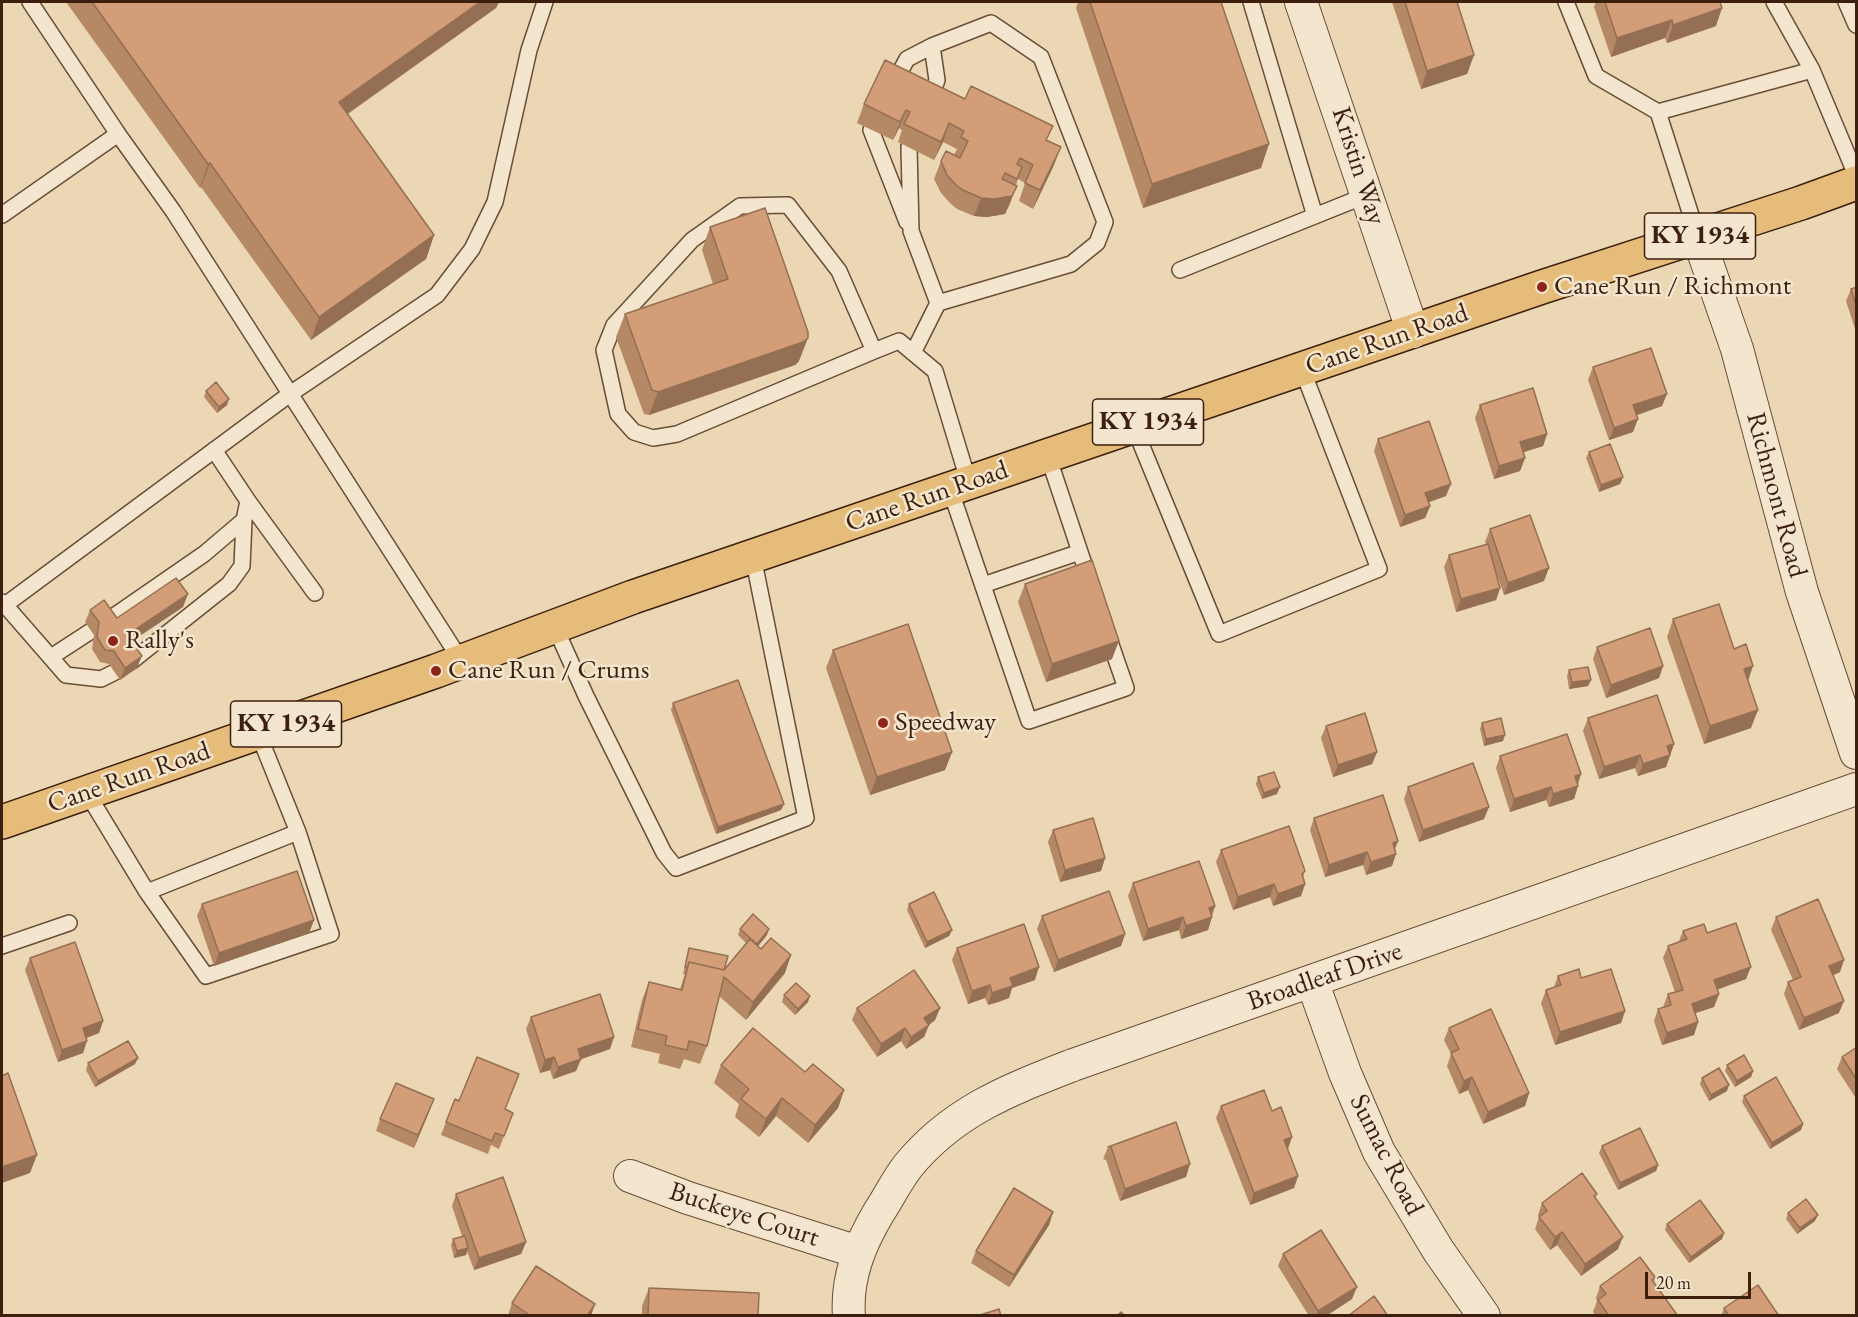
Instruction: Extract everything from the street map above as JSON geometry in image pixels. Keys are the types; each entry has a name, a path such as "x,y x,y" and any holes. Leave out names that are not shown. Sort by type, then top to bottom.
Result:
{"highway":[{"name":"Cane Run Road","path":"2,822 462,662 633,597 1542,287 1857,183"}],"street":[{"name":"Kristin Way","path":"1301,2 1413,332"},
{"name":"Richmont Road","path":"1698,237 1737,349 1802,592 1857,753"},
{"name":"Broadleaf Drive","path":"849,1316 850,1284 858,1252 873,1222 906,1168 929,1142 960,1117 1007,1090 1857,789"},
{"name":"Sumac Road","path":"1312,981 1345,1073 1379,1152 1437,1250 1484,1316"},
{"name":"Buckeye Court","path":"630,1176 688,1198 858,1252"}],"lane":[{"path":"30,2 118,134 173,211 462,662"},
{"path":"115,672 101,679 66,675 3,603 290,394 437,295 472,249 495,202 529,50 545,2"},
{"path":"1251,2 1315,216"},
{"path":"1566,2 1596,76 1658,111 1698,237"},
{"path":"1774,2 1812,70 1857,175"},
{"path":"1846,2 1857,25"},
{"path":"893,85 907,59 932,46 991,23 1041,57 1105,222 1097,243 1071,264 938,303 913,353"},
{"path":"929,103 938,80 932,46"},
{"path":"1658,111 1812,70"},
{"path":"871,130 938,303"},
{"path":"2,215 118,134"},
{"path":"909,147 911,231"},
{"path":"1180,270 1367,195"},
{"path":"874,351 839,271 788,204 740,206 692,240 614,325 604,350 618,414 634,432 652,438 677,434 899,341 935,371 983,585 1029,721 1126,688 1103,620"},
{"path":"1134,427 1219,634 1379,569 1302,369"},
{"path":"214,450 315,593"},
{"path":"1048,456 1095,597"},
{"path":"132,661 230,584 242,566 244,520 248,501"},
{"path":"106,621 204,554 244,520"},
{"path":"983,585 1080,552"},
{"path":"555,627 658,843 676,868 806,818 753,557"},
{"path":"51,657 91,631"},
{"path":"87,793 147,892 206,976 331,934 298,832 258,733"},
{"path":"147,892 298,832"},
{"path":"2,946 69,923"}],"building":[{"path":"92,2 480,2 339,102 434,235 319,317"},
{"path":"1090,2 1221,2 1269,144 1152,184"},
{"path":"1405,2 1457,2 1474,55 1427,71"},
{"path":"1605,2 1720,2 1722,8 1673,25 1672,20 1617,38"},
{"path":"885,60 965,99 971,86 1053,126 1046,140 1061,147 1040,190 1025,183 1033,165 1020,158 1017,164 1022,167 1017,179 1005,173 1002,179 1017,186 1012,196 994,199 981,198 956,185 947,175 941,161 946,151 960,158 968,141 961,137 964,131 949,123 941,142 904,124 910,112 906,110 900,122 864,104"},
{"path":"765,208 808,332 808,338 803,342 658,392 652,390 625,314 728,279 710,227"},
{"path":"1857,287 1857,308 1851,289"},
{"path":"1651,348 1667,394 1633,405 1638,419 1614,428 1593,367"},
{"path":"216,382 229,399 219,407 206,391"},
{"path":"1533,388 1547,434 1520,442 1525,458 1499,466 1480,405"},
{"path":"1429,421 1451,484 1425,493 1430,506 1405,515 1378,439"},
{"path":"1610,444 1623,477 1601,485 1589,452"},
{"path":"1530,515 1549,568 1508,583 1490,529"},
{"path":"1488,544 1500,588 1461,599 1449,555"},
{"path":"1092,560 1119,641 1052,664 1025,584"},
{"path":"176,578 188,594 127,635 142,656 125,668 114,651 105,650 97,637 99,622 90,610 104,600 117,618"},
{"path":"1719,604 1734,649 1746,644 1753,666 1744,669 1758,710 1710,726 1673,619"},
{"path":"908,624 952,752 877,777 833,650"},
{"path":"1650,628 1663,666 1611,685 1597,647"},
{"path":"1588,667 1591,680 1572,682 1569,670"},
{"path":"738,680 784,804 718,827 673,703"},
{"path":"1657,695 1674,744 1667,746 1670,755 1643,764 1640,755 1604,767 1588,718"},
{"path":"1365,713 1377,752 1338,765 1326,726"},
{"path":"1501,718 1505,735 1486,739 1482,723"},
{"path":"1567,734 1581,774 1575,776 1578,786 1553,794 1551,787 1514,799 1500,756"},
{"path":"1473,763 1489,807 1423,830 1408,787"},
{"path":"1274,772 1280,787 1264,793 1258,777"},
{"path":"1383,795 1398,841 1393,843 1396,854 1371,862 1367,852 1329,865 1314,818"},
{"path":"1093,818 1105,858 1065,870 1053,830"},
{"path":"1289,826 1305,871 1302,874 1305,884 1278,894 1274,884 1238,897 1221,850"},
{"path":"1199,861 1215,906 1209,908 1212,917 1186,926 1183,917 1148,929 1133,883"},
{"path":"297,871 314,920 219,953 202,904"},
{"path":"1109,891 1125,934 1058,960 1042,916"},
{"path":"934,892 952,930 927,942 909,904"},
{"path":"1818,899 1844,960 1829,966 1844,1001 1804,1018 1788,982 1801,977 1776,917"},
{"path":"753,914 769,929 757,944 740,929"},
{"path":"1736,923 1751,967 1714,980 1719,994 1692,1004 1698,1022 1667,1033 1658,1009 1671,1005 1668,994 1683,990 1668,946 1687,939 1683,931 1704,924 1707,933"},
{"path":"1024,924 1039,967 1010,978 1013,986 992,993 990,985 972,991 957,948"},
{"path":"771,938 791,955 753,1002 724,977 707,1046 689,1041 687,1050 665,1045 667,1036 638,1029 649,982 682,990 689,962 724,970 750,939 761,949"},
{"path":"75,942 103,1021 83,1028 87,1041 62,1050 30,958"},
{"path":"689,948 728,956 724,970 689,962 687,968 685,967"},
{"path":"1579,969 1581,978 1611,969 1625,1011 1560,1032 1546,990 1561,985 1558,976"},
{"path":"914,970 940,1008 924,1018 929,1025 911,1037 905,1028 881,1044 857,1008"},
{"path":"796,983 810,996 798,1009 784,995"},
{"path":"600,994 614,1037 578,1049 581,1059 558,1067 554,1057 545,1060 531,1017"},
{"path":"1491,1009 1529,1093 1488,1112 1472,1077 1464,1081 1451,1053 1459,1049 1449,1028"},
{"path":"753,1028 805,1072 813,1064 844,1090 815,1125 782,1098 766,1119 741,1099 749,1089 721,1065"},
{"path":"128,1041 138,1058 98,1081 88,1063"},
{"path":"1857,1047 1857,1080 1842,1057"},
{"path":"1744,1055 1753,1071 1737,1081 1727,1065"},
{"path":"477,1057 519,1074 505,1109 513,1113 504,1136 495,1133 492,1141 446,1122 455,1099 459,1101"},
{"path":"1719,1068 1729,1085 1711,1095 1702,1078"},
{"path":"8,1073 37,1155 2,1167 2,1076"},
{"path":"1776,1077 1803,1124 1772,1143 1744,1096"},
{"path":"396,1083 434,1099 418,1135 380,1119"},
{"path":"1264,1090 1272,1111 1281,1107 1292,1137 1284,1140 1298,1176 1254,1193 1221,1106"},
{"path":"1176,1122 1190,1164 1125,1189 1111,1147 1108,1147"},
{"path":"1640,1128 1658,1165 1620,1183 1602,1146"},
{"path":"1582,1173 1597,1194 1594,1196 1623,1237 1585,1264 1562,1232 1555,1237 1539,1217 1547,1211 1542,1203"},
{"path":"503,1177 526,1242 479,1258 456,1194"},
{"path":"1014,1188 1053,1212 1014,1275 976,1251"},
{"path":"1806,1199 1818,1215 1800,1228 1788,1213"},
{"path":"1700,1200 1724,1233 1691,1257 1667,1224"},
{"path":"1321,1230 1357,1287 1318,1311 1283,1254"},
{"path":"465,1236 468,1248 457,1251 453,1239"},
{"path":"1640,1257 1655,1277 1652,1280 1678,1316 1609,1316 1598,1300 1606,1294 1600,1286"},
{"path":"536,1266 595,1304 587,1316 531,1316 512,1303"},
{"path":"1758,1285 1779,1316 1729,1316 1724,1308"},
{"path":"649,1288 759,1293 758,1316 648,1316"},
{"path":"1374,1296 1388,1316 1348,1316"},
{"path":"999,1309 1001,1316 977,1316"}],"place":[{"name":"Cane Run / Richmont","path":"1542,287"},
{"name":"Rally's","path":"113,641"},
{"name":"Cane Run / Crums","path":"436,671"},
{"name":"Speedway","path":"883,723"}]}
